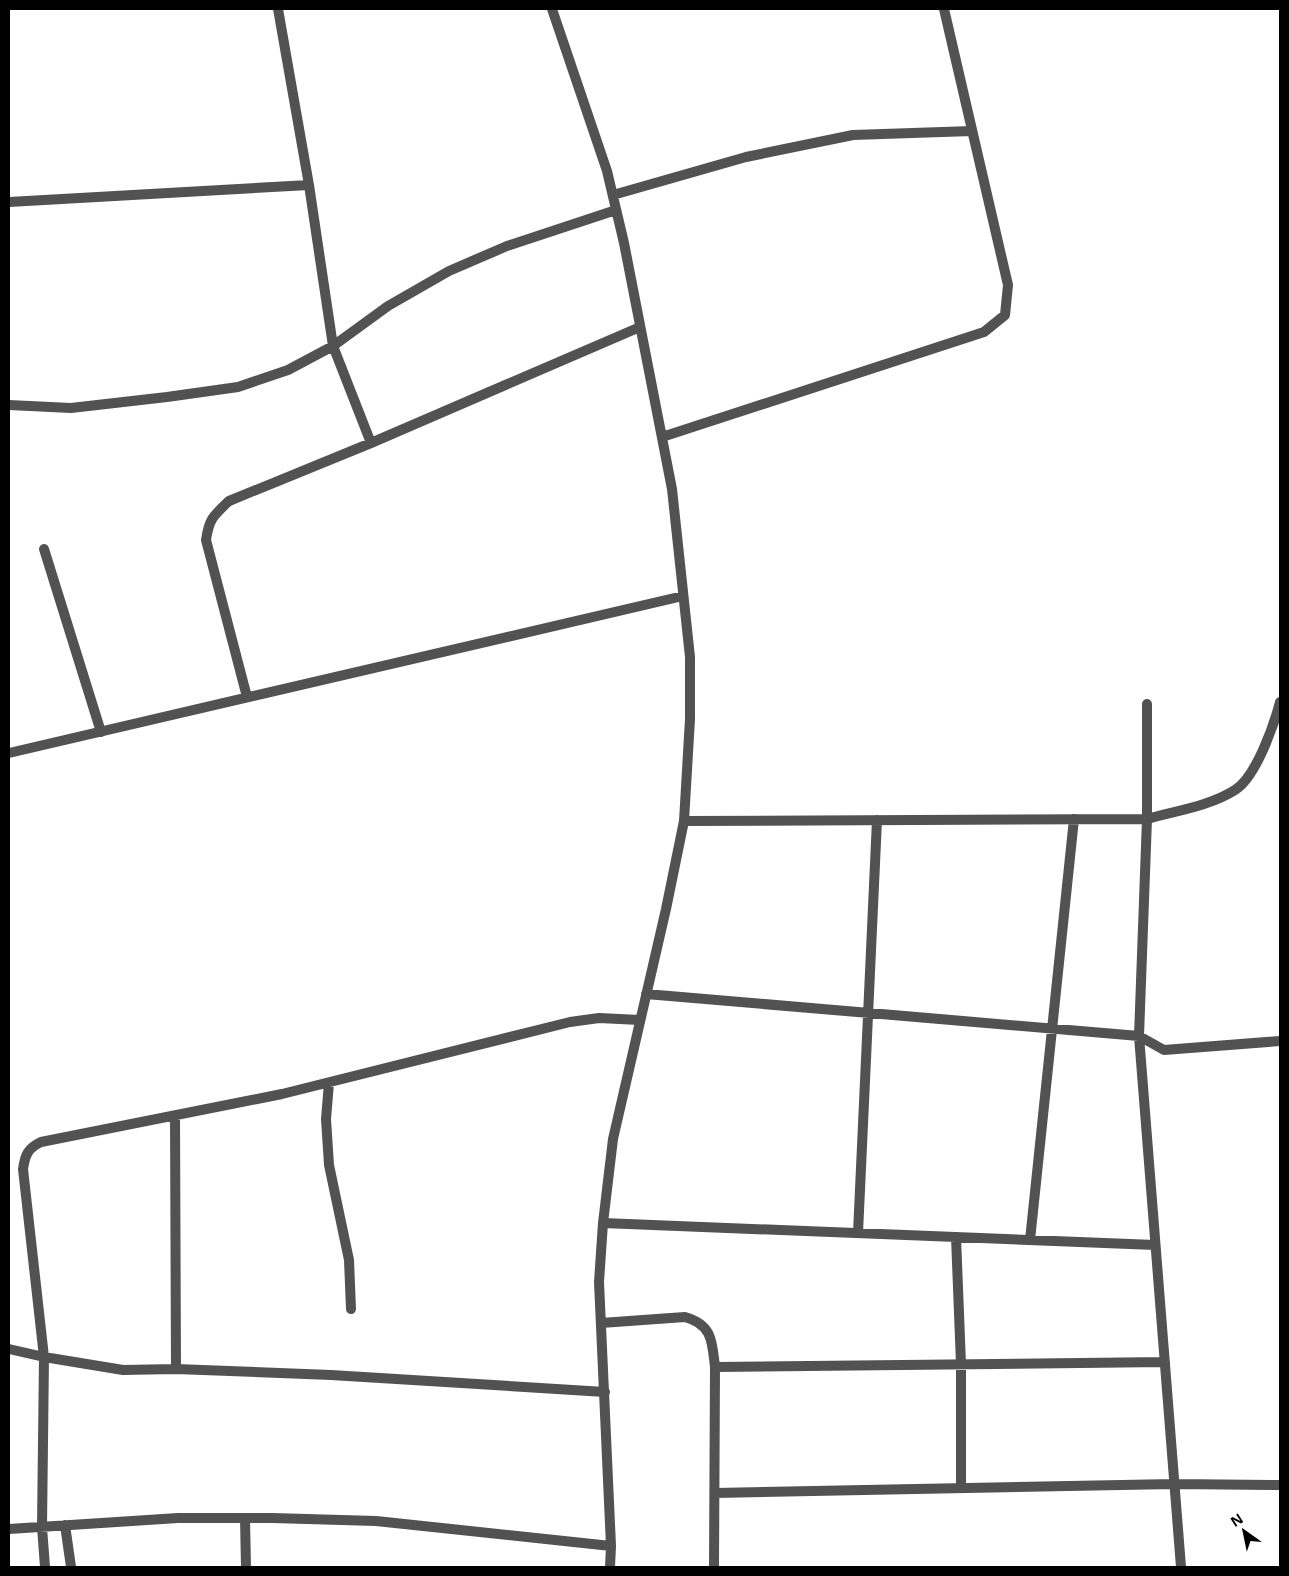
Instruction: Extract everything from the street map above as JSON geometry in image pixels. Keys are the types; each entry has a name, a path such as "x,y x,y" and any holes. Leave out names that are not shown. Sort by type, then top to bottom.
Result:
{"street":[{"path":"278,9 309,185 333,346 371,443"},
{"path":"552,9 613,195 672,489 690,657 690,719 684,821 666,909 613,1139 602,1223 599,1282 611,1546 610,1567"},
{"path":"662,436 984,332 1004,315 1008,285 944,9"},
{"path":"613,195 746,157 854,135 972,131"},
{"path":"9,202 309,185"},
{"path":"9,404 71,408 167,398 238,387 288,370 333,346 388,306 449,271 507,246 616,210"},
{"path":"247,697 206,540 208,524 229,501 371,443 640,327"},
{"path":"44,549 101,732"},
{"path":"9,753 683,596"},
{"path":"684,821 1147,819 1211,801 1236,790 1253,769 1272,731 1280,702"},
{"path":"1147,704 1147,819 1139,1036 1181,1567"},
{"path":"1030,1240 1074,819"},
{"path":"858,1233 877,820"},
{"path":"646,994 1139,1036 1164,1050 1280,1041"},
{"path":"44,1567 42,1527 44,1357 23,1169 28,1150 41,1142 282,1094 570,1022 599,1018 640,1020"},
{"path":"329,1083 326,1119 329,1165 349,1260 351,1309"},
{"path":"175,1116 176,1369"},
{"path":"602,1223 1155,1245"},
{"path":"956,1237 961,1488"},
{"path":"601,1323 685,1316 696,1320 708,1331 712,1340 715,1367 714,1567"},
{"path":"9,1349 44,1357 123,1370 176,1369 331,1374 605,1392"},
{"path":"715,1367 1164,1362"},
{"path":"715,1493 1174,1484 1280,1485"},
{"path":"9,1528 178,1518 376,1521 611,1546"},
{"path":"245,1518 246,1567"},
{"path":"65,1525 71,1567"}]}
